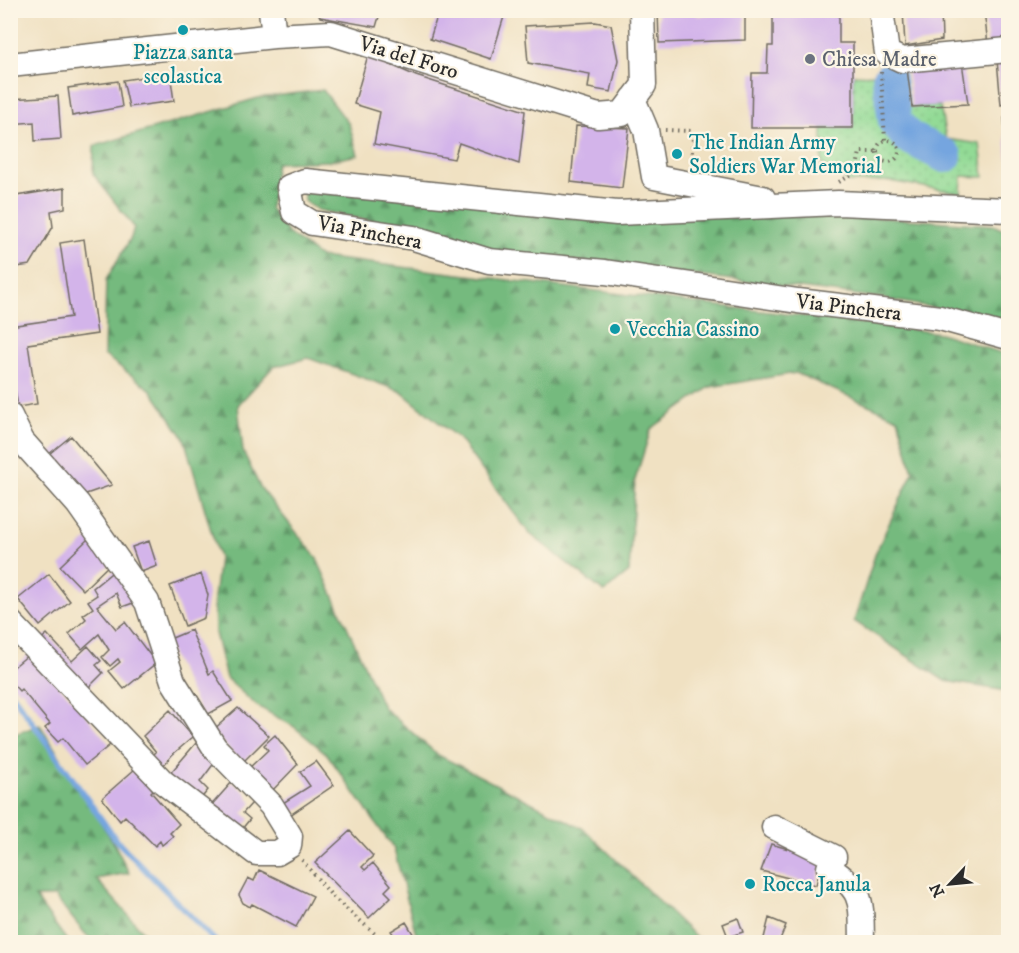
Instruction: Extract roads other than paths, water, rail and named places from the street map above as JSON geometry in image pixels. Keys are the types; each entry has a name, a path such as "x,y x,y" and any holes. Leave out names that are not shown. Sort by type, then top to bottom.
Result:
{"street":[{"path":"270,10 274,36"},
{"path":"642,10 644,85 633,99 646,130 654,177 796,206"},
{"path":"881,10 887,53 902,60 1008,50"},
{"name":"Via del Foro","path":"10,64 274,36 331,33 598,116 622,114 633,99"},
{"name":"Via Pinchera","path":"1008,210 838,203 616,213 305,181 289,188 294,212 312,223 414,238 489,261 605,272 798,301 940,318 1008,337"},
{"path":"10,416 16,446 78,504 147,602 173,681 215,748 271,805 290,836 290,846 277,853 256,853 163,782 10,622"},
{"path":"774,827 834,857 829,868 851,882 858,897 862,942"}],"waterway":[{"path":"889,79 895,122 908,137 945,156"},
{"path":"10,691 116,840 216,942"}],"place":[{"name":"Piazza santa scolastica","path":"183,30"},
{"name":"Chiesa Madre","path":"810,59"},
{"name":"The Indian Army Soldiers War Memorial","path":"677,154"},
{"name":"Vecchia Cassino","path":"615,329"},
{"name":"Rocca Janula","path":"750,884"}]}
